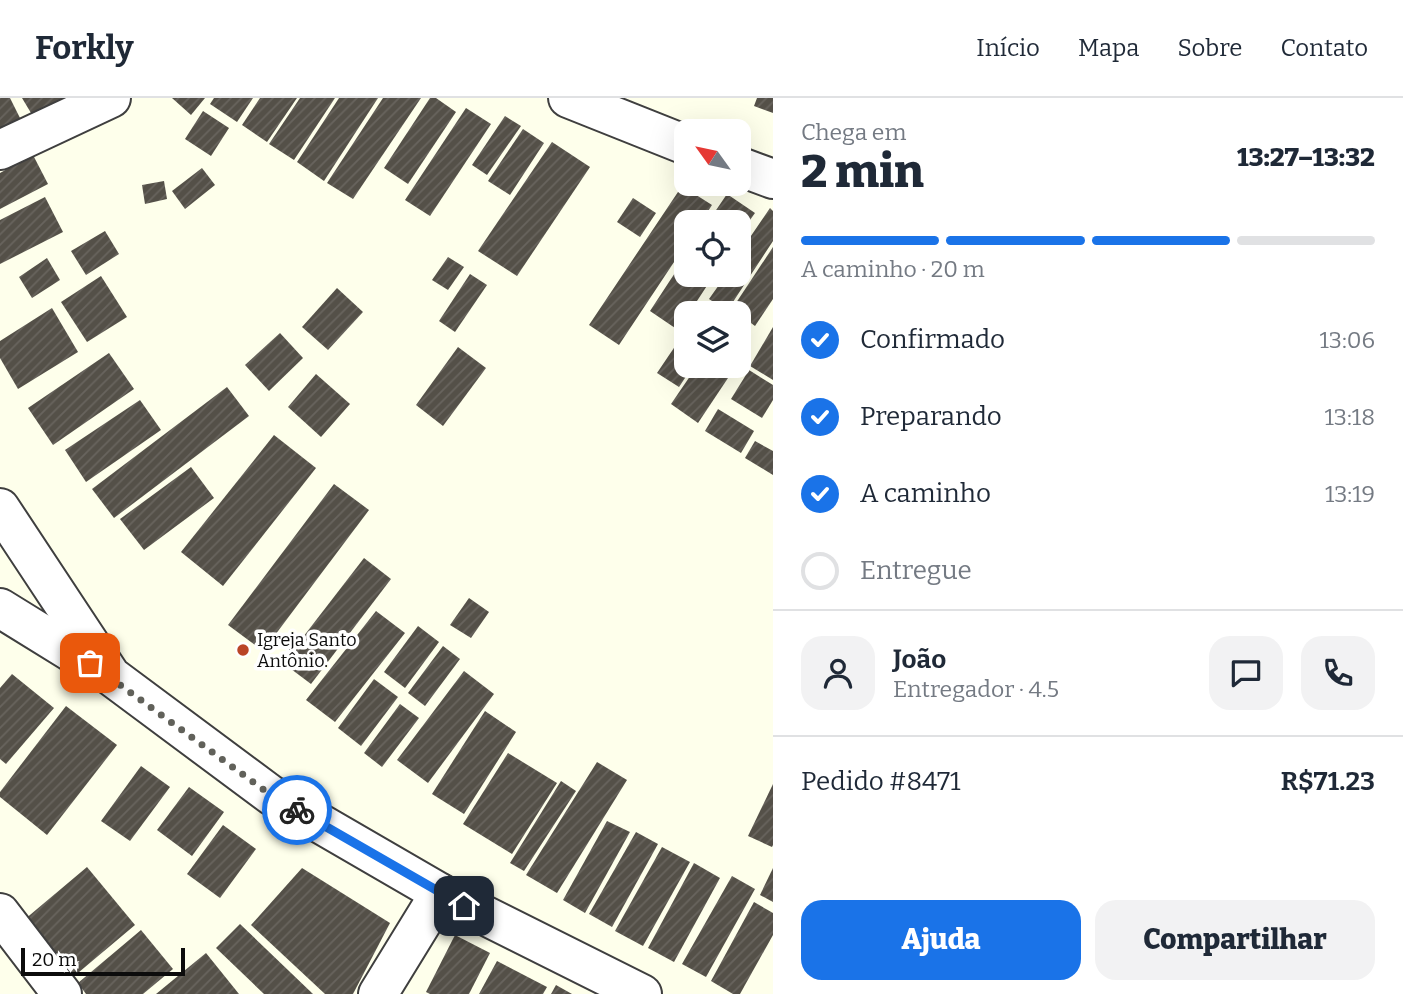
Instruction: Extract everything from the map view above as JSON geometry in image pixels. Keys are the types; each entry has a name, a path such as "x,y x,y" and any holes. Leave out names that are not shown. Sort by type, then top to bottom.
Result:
{"street":[{"path":"0,150 111,98"},
{"path":"568,98 607,105 674,139"},
{"path":"751,171 773,179"},
{"path":"0,508 111,676"},
{"path":"0,608 111,676 271,795 440,893 642,994"},
{"path":"378,994 440,893"},
{"path":"0,913 62,994"}],"building":[{"path":"0,98 10,98 22,122 0,132"},
{"path":"22,98 63,98 64,100 34,118"},
{"path":"172,98 205,98 191,115"},
{"path":"214,98 253,98 237,122 210,104"},
{"path":"260,98 297,98 267,142 242,125"},
{"path":"300,98 335,98 294,160 269,144"},
{"path":"339,98 378,98 324,181 297,162"},
{"path":"383,98 421,98 353,199 327,183"},
{"path":"430,98 436,98 456,112 408,184 384,168"},
{"path":"757,98 773,98 773,113 754,106"},
{"path":"466,108 491,124 430,216 405,200"},
{"path":"203,111 229,128 211,156 185,139"},
{"path":"505,116 521,126 487,175 472,165"},
{"path":"523,129 544,143 510,195 488,181"},
{"path":"552,142 590,167 517,276 478,251"},
{"path":"33,155 48,184 0,209 0,173"},
{"path":"202,168 215,185 185,209 172,191"},
{"path":"164,181 167,199 145,204 142,185"},
{"path":"675,196 698,196 712,205 709,210 674,210 674,262 619,345 589,325"},
{"path":"726,196 730,196 751,210 716,210"},
{"path":"45,197 63,232 0,264 0,220"},
{"path":"633,198 656,213 640,237 617,222"},
{"path":"770,208 773,211 773,241 751,274 751,236"},
{"path":"105,231 119,254 86,275 71,251"},
{"path":"773,247 773,299 755,326 751,323 751,301 737,301 747,287 751,287 751,280"},
{"path":"448,257 464,267 448,290 432,280"},
{"path":"47,258 60,280 32,298 19,277"},
{"path":"470,274 487,285 455,332 439,321"},
{"path":"674,274 674,287 706,287 697,301 674,301 674,327 650,311"},
{"path":"101,276 127,317 87,342 61,302"},
{"path":"718,287 743,287 734,301 709,299"},
{"path":"337,288 363,312 328,350 302,327"},
{"path":"52,308 78,352 18,389 0,358 0,341"},
{"path":"773,327 773,380 751,364"},
{"path":"280,333 303,358 269,391 245,365"},
{"path":"458,347 486,368 443,426 416,405"},
{"path":"674,348 674,378 685,378 679,387 657,373"},
{"path":"109,353 134,389 53,445 28,408"},
{"path":"751,371 773,385 773,400 762,418 731,399 744,378 751,378"},
{"path":"316,374 350,404 321,437 288,407"},
{"path":"689,378 728,378 698,423 671,404"},
{"path":"227,387 249,416 114,518 92,489"},
{"path":"140,400 161,430 86,482 65,450"},
{"path":"718,409 754,431 741,453 705,431"},
{"path":"274,435 316,468 223,586 181,552"},
{"path":"755,441 773,451 773,475 745,458"},
{"path":"191,467 214,498 144,550 120,519"},
{"path":"334,484 369,510 263,651 228,625"},
{"path":"364,558 391,579 311,684 283,663"},
{"path":"469,598 489,612 471,638 450,625"},
{"path":"376,611 405,633 335,722 306,700"},
{"path":"418,626 439,642 405,688 384,672"},
{"path":"443,646 460,659 425,706 408,693"},
{"path":"464,671 494,694 428,783 397,760"},
{"path":"12,674 54,708 6,764 0,759 0,688"},
{"path":"374,679 398,697 361,746 338,728"},
{"path":"400,704 419,718 382,767 364,753"},
{"path":"66,706 117,745 47,835 0,797 0,792"},
{"path":"485,711 516,732 464,814 432,794"},
{"path":"508,753 557,783 512,854 463,824"},
{"path":"597,762 627,780 557,893 526,875"},
{"path":"141,766 170,787 130,841 101,821"},
{"path":"561,781 576,791 524,871 510,863"},
{"path":"773,784 773,845 772,847 748,836"},
{"path":"189,787 224,812 192,856 157,830"},
{"path":"607,821 630,832 585,913 563,900"},
{"path":"223,825 256,849 220,898 187,874"},
{"path":"636,832 658,844 612,927 589,914"},
{"path":"662,847 690,862 643,946 615,931"},
{"path":"694,863 720,878 674,962 648,948"},
{"path":"87,867 135,925 72,978 24,920"},
{"path":"302,868 390,923 353,994 325,994 251,925"},
{"path":"773,868 773,902 760,895"},
{"path":"732,876 755,889 706,977 682,964"},
{"path":"754,902 773,913 773,935 740,994 733,994 711,981"},
{"path":"240,924 313,994 264,994 216,948"},
{"path":"141,930 173,969 143,994 86,994 78,983"},
{"path":"455,935 490,953 469,994 430,994 426,992"},
{"path":"206,953 239,994 156,994"},
{"path":"497,961 547,987 543,994 479,994"},
{"path":"556,985 572,994 551,994"}],"way so far":[{"path":"90,663 271,795 297,810"}],"place":[{"name":"Igreja Santo Antônio.","path":"243,650"}],"route":[{"path":"297,810 464,906"}]}
